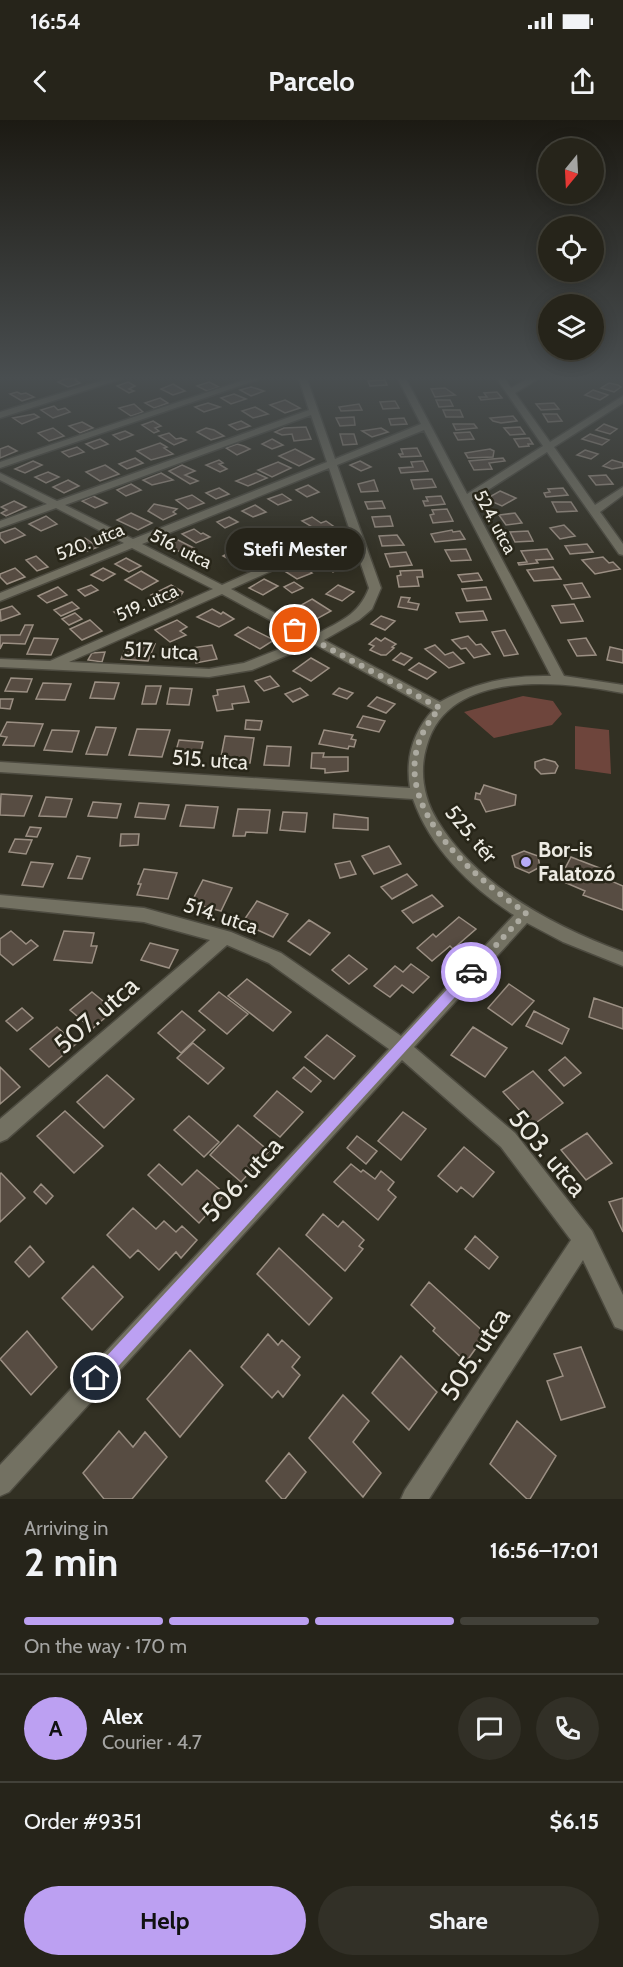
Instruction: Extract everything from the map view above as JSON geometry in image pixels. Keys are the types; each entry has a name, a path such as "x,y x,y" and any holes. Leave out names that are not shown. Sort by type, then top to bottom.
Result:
{"street":[{"path":"0,465 64,443"},
{"path":"0,525 225,443"},
{"name":"517. utca","path":"0,663 222,672 247,667 314,640 355,617 368,606 375,588 326,443"},
{"name":"520. utca","path":"0,597 382,443"},
{"name":"524. utca","path":"436,443 559,679"},
{"path":"546,443 623,552"},
{"path":"465,500 552,443"},
{"name":"516. utca","path":"0,476 222,589 440,708"},
{"path":"594,512 623,490"},
{"name":"519. utca","path":"51,666 356,529"},
{"name":"525. tér","path":"623,689 559,679 518,680 489,685 466,693 440,708 426,723 417,744 414,774 418,794 430,822 446,844 472,872 526,913 587,947 623,959"},
{"name":"515. utca","path":"0,767 418,794"},
{"name":"514. utca","path":"5,904 144,915 225,937 274,958 401,1047"},
{"name":"506. utca","path":"0,1483 526,913"},
{"name":"507. utca","path":"0,1132 225,937"},
{"name":"503. utca","path":"401,1047 508,1140 584,1239 623,1319"},
{"name":"505. utca","path":"414,1499 584,1239"}],"shaded area":[{"path":"523,696 553,701 562,714 552,725 494,738 464,712"},
{"path":"575,726 609,730 611,774 575,769"}],"building":[{"path":"107,443 108,444 94,449 86,444"},
{"path":"161,443 173,454 151,460 137,451"},
{"path":"280,443 283,445 272,449 262,444"},
{"path":"517,443 533,444 528,444 529,446 519,447"},
{"path":"237,444 250,449 237,455 226,448"},
{"path":"8,446 17,451 0,458 0,449"},
{"path":"77,447 84,452 69,457 62,452"},
{"path":"417,448 421,456 401,457 399,454 403,454 401,449"},
{"path":"295,449 314,459 299,466 279,456"},
{"path":"490,449 494,451 493,457 468,458 465,453"},
{"path":"585,450 598,454 591,459 577,455"},
{"path":"135,458 143,463 127,469 119,464"},
{"path":"503,458 505,461 489,463 492,469 474,470 469,461"},
{"path":"219,460 223,463 219,464 227,469 220,472 206,465"},
{"path":"612,460 623,463 623,467 612,469 603,466"},
{"path":"33,461 42,465 25,473 15,469"},
{"path":"360,461 371,467 361,471 350,465"},
{"path":"423,461 428,471 401,473 399,468 413,467 411,462"},
{"path":"278,462 291,468 272,477 258,470"},
{"path":"105,465 119,474 100,481 86,472"},
{"path":"182,465 195,471 185,475 198,481 190,484 169,471"},
{"path":"48,472 59,477 46,483 35,477"},
{"path":"161,473 173,480 152,485 143,480"},
{"path":"256,473 267,478 248,486 236,481"},
{"path":"606,475 613,484 596,485 589,476"},
{"path":"432,479 436,487 414,489 411,480"},
{"path":"68,480 79,486 64,493 53,487"},
{"path":"374,480 378,491 361,492 358,484"},
{"path":"131,484 141,490 126,496 117,490"},
{"path":"308,485 319,492 307,497 296,490"},
{"path":"219,488 229,494 216,499 206,493"},
{"path":"563,488 568,495 546,497 544,493 550,492 548,489"},
{"path":"500,491 516,498 502,506 486,499"},
{"path":"282,494 291,500 278,505 268,499"},
{"path":"192,495 204,503 188,509 176,500"},
{"path":"93,496 107,503 95,508 82,501"},
{"path":"441,496 445,504 425,506 423,501 428,501 426,497"},
{"path":"14,501 26,507 6,516 1,513 7,510 1,507"},
{"path":"382,501 385,508 368,509 365,502"},
{"path":"552,502 571,502 577,511 557,512"},
{"path":"154,504 177,509 173,512 176,514 163,520 148,511"},
{"path":"255,505 266,512 253,517 242,511"},
{"path":"447,509 453,521 433,523 430,515 434,514 432,510"},
{"path":"131,513 152,523 138,530 117,520"},
{"path":"515,513 522,523 506,525 499,515"},
{"path":"46,516 57,524 41,531 29,524"},
{"path":"390,516 393,526 375,527 372,517"},
{"path":"229,517 238,522 225,528 217,522"},
{"path":"312,517 321,523 326,521 336,528 322,533 302,521"},
{"path":"564,525 575,536 560,539 550,528"},
{"path":"15,528 25,535 5,543 0,538 0,533"},
{"path":"194,529 210,537 196,543 182,534"},
{"path":"452,530 453,532 460,531 465,539 435,542 431,534"},
{"path":"528,531 533,541 515,542 510,532"},
{"path":"299,532 308,538 295,543 286,538"},
{"path":"397,535 404,545 382,546 379,536"},
{"path":"85,538 98,547 82,553 69,545"},
{"path":"178,540 194,548 184,554 167,545"},
{"path":"262,542 266,545 273,542 282,547 280,548 282,550 269,555 254,546"},
{"path":"587,544 593,552 570,554 565,546"},
{"path":"333,547 347,547 348,556 340,563 345,566 333,572 309,558"},
{"path":"466,549 471,560 451,561 445,550"},
{"path":"547,549 553,559 536,560 538,563 519,565 518,563 527,562 521,551"},
{"path":"233,550 254,560 244,567 223,556"},
{"path":"406,552 412,565 390,567 385,554"},
{"path":"36,556 48,567 37,571 26,560"},
{"path":"603,557 620,569 595,574 582,560"},
{"path":"126,558 141,566 129,572 115,564"},
{"path":"297,563 312,573 297,579 283,570"},
{"path":"553,567 561,579 534,581 527,570"},
{"path":"15,568 25,577 7,584 0,574"},
{"path":"103,568 115,574 103,581 91,575"},
{"path":"422,570 423,577 417,577 419,586 399,587 397,576 401,575 400,571"},
{"path":"141,571 158,581 142,590 125,580"},
{"path":"478,573 482,580 462,582 458,575"},
{"path":"264,579 278,586 263,595 249,588"},
{"path":"294,582 303,588 292,593 284,587"},
{"path":"582,583 590,597 572,599 564,585"},
{"path":"91,585 98,590 85,596 78,590"},
{"path":"171,585 183,592 180,597 171,602 162,602 151,595"},
{"path":"338,585 354,592 342,601 326,594"},
{"path":"58,587 67,595 47,603 38,596"},
{"path":"486,587 491,599 467,601 462,589"},
{"path":"401,597 410,598 408,602 419,604 417,610 398,607"},
{"path":"312,599 331,611 313,621 294,609"},
{"path":"72,602 79,608 61,616 54,610"},
{"path":"574,604 583,621 561,623 552,606"},
{"path":"130,605 139,610 122,618 114,612"},
{"path":"12,606 20,614 1,621 0,610"},
{"path":"212,609 221,614 223,612 234,619 219,627 197,617"},
{"path":"483,611 487,620 460,622 456,613"},
{"path":"75,613 82,619 69,625 62,619"},
{"path":"381,616 395,621 385,630 371,624"},
{"path":"90,620 102,631 82,640 70,629"},
{"path":"177,620 187,627 180,631 186,635 170,642 155,630"},
{"path":"25,625 33,625 25,644 3,643 0,649 0,635 20,635"},
{"path":"248,627 274,640 260,649 235,635"},
{"path":"505,630 518,654 504,656 492,632"},
{"path":"468,636 476,645 481,644 490,654 474,658 466,648 461,649 452,640"},
{"path":"34,638 58,639 51,655 27,654"},
{"path":"376,638 381,641 385,638 396,644 386,655 381,655 370,650 374,646 369,644"},
{"path":"586,638 596,655 577,656 568,640"},
{"path":"128,642 155,644 148,661 121,659"},
{"path":"212,645 217,659 196,663 191,648"},
{"path":"435,645 445,655 453,652 464,663 449,668 425,649"},
{"path":"610,647 623,650 623,663 607,660"},
{"path":"105,652 102,662 88,660 92,653"},
{"path":"401,653 412,658 404,665 393,660"},
{"path":"311,658 329,668 311,681 293,671"},
{"path":"419,663 436,672 427,679 409,670"},
{"path":"270,676 279,686 264,691 255,681"},
{"path":"11,678 32,679 27,692 5,691"},
{"path":"95,682 119,683 114,699 90,698"},
{"path":"43,683 71,684 65,700 36,699"},
{"path":"146,686 161,686 156,704 142,704"},
{"path":"244,686 249,702 232,704 233,709 217,711 213,696 218,695 217,690"},
{"path":"170,688 192,689 189,705 167,704"},
{"path":"300,688 308,695 293,702 285,694"},
{"path":"339,688 353,693 347,699 333,694"},
{"path":"377,697 395,704 386,713 368,706"},
{"path":"0,699 13,699 10,709 0,708"},
{"path":"363,716 385,721 379,732 357,727"},
{"path":"246,720 262,721 260,730 245,729"},
{"path":"7,722 43,724 34,746 3,745 7,737 0,736"},
{"path":"96,727 116,728 107,755 86,754"},
{"path":"137,729 170,730 162,757 129,755"},
{"path":"52,730 79,731 72,752 44,750"},
{"path":"324,730 353,735 351,739 356,740 354,747 349,746 348,749 319,744"},
{"path":"225,736 254,738 250,763 220,762"},
{"path":"179,740 203,742 199,759 174,758"},
{"path":"267,746 291,747 289,766 264,765"},
{"path":"312,753 324,753 323,757 348,757 348,771 325,773 325,769 311,768"},
{"path":"544,759 555,762 558,766 555,773 541,774 535,768 535,762"},
{"path":"484,785 516,795 515,805 486,812 480,800 475,799 476,793 480,794"},
{"path":"1,794 32,796 24,816 0,815"},
{"path":"46,797 72,799 66,817 39,816"},
{"path":"93,802 121,804 117,818 88,816"},
{"path":"139,803 169,805 165,819 135,817"},
{"path":"186,805 218,807 214,828 180,826"},
{"path":"238,809 270,810 267,833 246,832 245,836 233,836"},
{"path":"283,812 307,813 305,832 280,830"},
{"path":"334,814 368,818 368,830 333,828"},
{"path":"30,827 41,828 37,837 26,836"},
{"path":"121,834 139,834 138,845 120,846"},
{"path":"15,839 32,840 26,854 9,852"},
{"path":"389,846 401,864 374,874 362,856"},
{"name":"Bor-is Falatozó","path":"524,851 538,856 540,867 529,873 515,867 512,856"},
{"path":"77,856 90,858 82,879 68,878"},
{"path":"571,857 615,874 611,881 623,886 623,910 583,895 585,891 559,880"},
{"path":"350,861 356,874 340,878 335,864"},
{"path":"31,862 53,864 43,887 22,885"},
{"path":"144,869 177,873 168,899 137,895 141,884 138,884"},
{"path":"407,874 417,885 392,899 381,887"},
{"path":"203,880 232,888 221,911 191,903"},
{"path":"432,895 443,906 413,923 402,911"},
{"path":"257,901 288,914 273,937 242,923"},
{"path":"459,917 476,929 453,949 450,946 432,961 417,948 433,934 436,937"},
{"path":"309,920 330,933 310,955 288,941"},
{"path":"11,931 26,944 31,940 38,946 13,965 0,954 0,939"},
{"path":"64,931 94,933 91,946 97,946 92,963 54,960"},
{"path":"150,943 178,950 169,968 141,960"},
{"path":"349,955 367,969 349,984 332,970"},
{"path":"411,964 429,977 413,993 402,985 390,997 374,986 395,966 403,972"},
{"path":"247,979 291,1012 273,1031 228,996"},
{"path":"509,984 534,1001 512,1025 488,1008"},
{"path":"92,992 114,1010 92,1029 70,1010"},
{"path":"219,992 248,1014 227,1034 199,1011"},
{"path":"594,998 623,1008 623,1029 589,1017"},
{"path":"22,1008 33,1018 17,1031 6,1021"},
{"path":"182,1011 205,1030 181,1053 158,1033"},
{"path":"534,1011 569,1029 562,1044 526,1026"},
{"path":"57,1027 76,1044 49,1067 30,1049"},
{"path":"473,1027 507,1048 485,1077 451,1055"},
{"path":"327,1035 355,1056 334,1079 305,1057"},
{"path":"193,1043 224,1068 208,1084 177,1058"},
{"path":"565,1057 581,1073 564,1086 549,1070"},
{"path":"0,1067 20,1087 0,1104"},
{"path":"304,1067 321,1081 311,1092 293,1078"},
{"path":"533,1071 563,1103 533,1125 503,1092"},
{"path":"107,1075 134,1099 104,1128 77,1102"},
{"path":"277,1091 303,1112 280,1137 254,1116"},
{"path":"65,1111 103,1146 74,1173 37,1136"},
{"path":"403,1112 426,1129 401,1160 378,1141"},
{"path":"189,1116 219,1142 204,1157 174,1130"},
{"path":"238,1125 269,1151 241,1182 210,1155"},
{"path":"587,1133 612,1163 586,1180 561,1150"},
{"path":"357,1136 377,1151 366,1164 347,1148"},
{"path":"464,1147 494,1172 473,1197 461,1187 457,1192 438,1176"},
{"path":"159,1164 182,1185 197,1170 225,1194 199,1223 148,1175"},
{"path":"351,1164 375,1179 381,1171 394,1182 388,1190 396,1197 378,1220 334,1182"},
{"path":"0,1174 25,1198 0,1222"},
{"path":"41,1184 53,1196 46,1204 34,1192"},
{"path":"623,1198 623,1232 609,1202"},
{"path":"133,1208 156,1229 164,1221 176,1232 182,1226 197,1240 181,1258 176,1252 159,1270 138,1250 130,1258 107,1235"},
{"path":"323,1214 338,1227 343,1221 364,1240 359,1246 363,1249 345,1271 306,1235"},
{"path":"475,1236 498,1257 489,1269 465,1249"},
{"path":"30,1246 44,1262 29,1277 15,1262"},
{"path":"279,1248 332,1298 309,1325 257,1274"},
{"path":"93,1266 123,1297 92,1330 62,1298"},
{"path":"429,1282 486,1334 466,1362 433,1331 435,1328 411,1305"},
{"path":"27,1331 57,1367 31,1395 0,1359"},
{"path":"268,1334 278,1345 282,1340 300,1357 292,1367 300,1375 283,1397 278,1391 272,1398 241,1367"},
{"path":"581,1347 605,1407 561,1420 547,1381 563,1376 554,1354"},
{"path":"190,1350 223,1385 180,1437 147,1399"},
{"path":"401,1356 437,1392 409,1430 372,1393"},
{"path":"343,1395 369,1421 353,1442 381,1473 363,1497 309,1438"},
{"path":"517,1421 556,1456 530,1499 527,1499 490,1464"},
{"path":"119,1431 133,1447 145,1432 167,1457 132,1499 104,1499 83,1473"},
{"path":"289,1453 306,1472 285,1499 282,1499 266,1481"}],"way so far":[{"path":"295,630 440,708 426,723 417,744 414,774 418,794 430,822 446,844 472,872 526,913 471,972"}],"place":[{"name":"Stefi Mester","path":"295,630"},
{"name":"Bor-is Falatozó","path":"526,862"}],"route":[{"path":"96,1378 471,972"}]}
